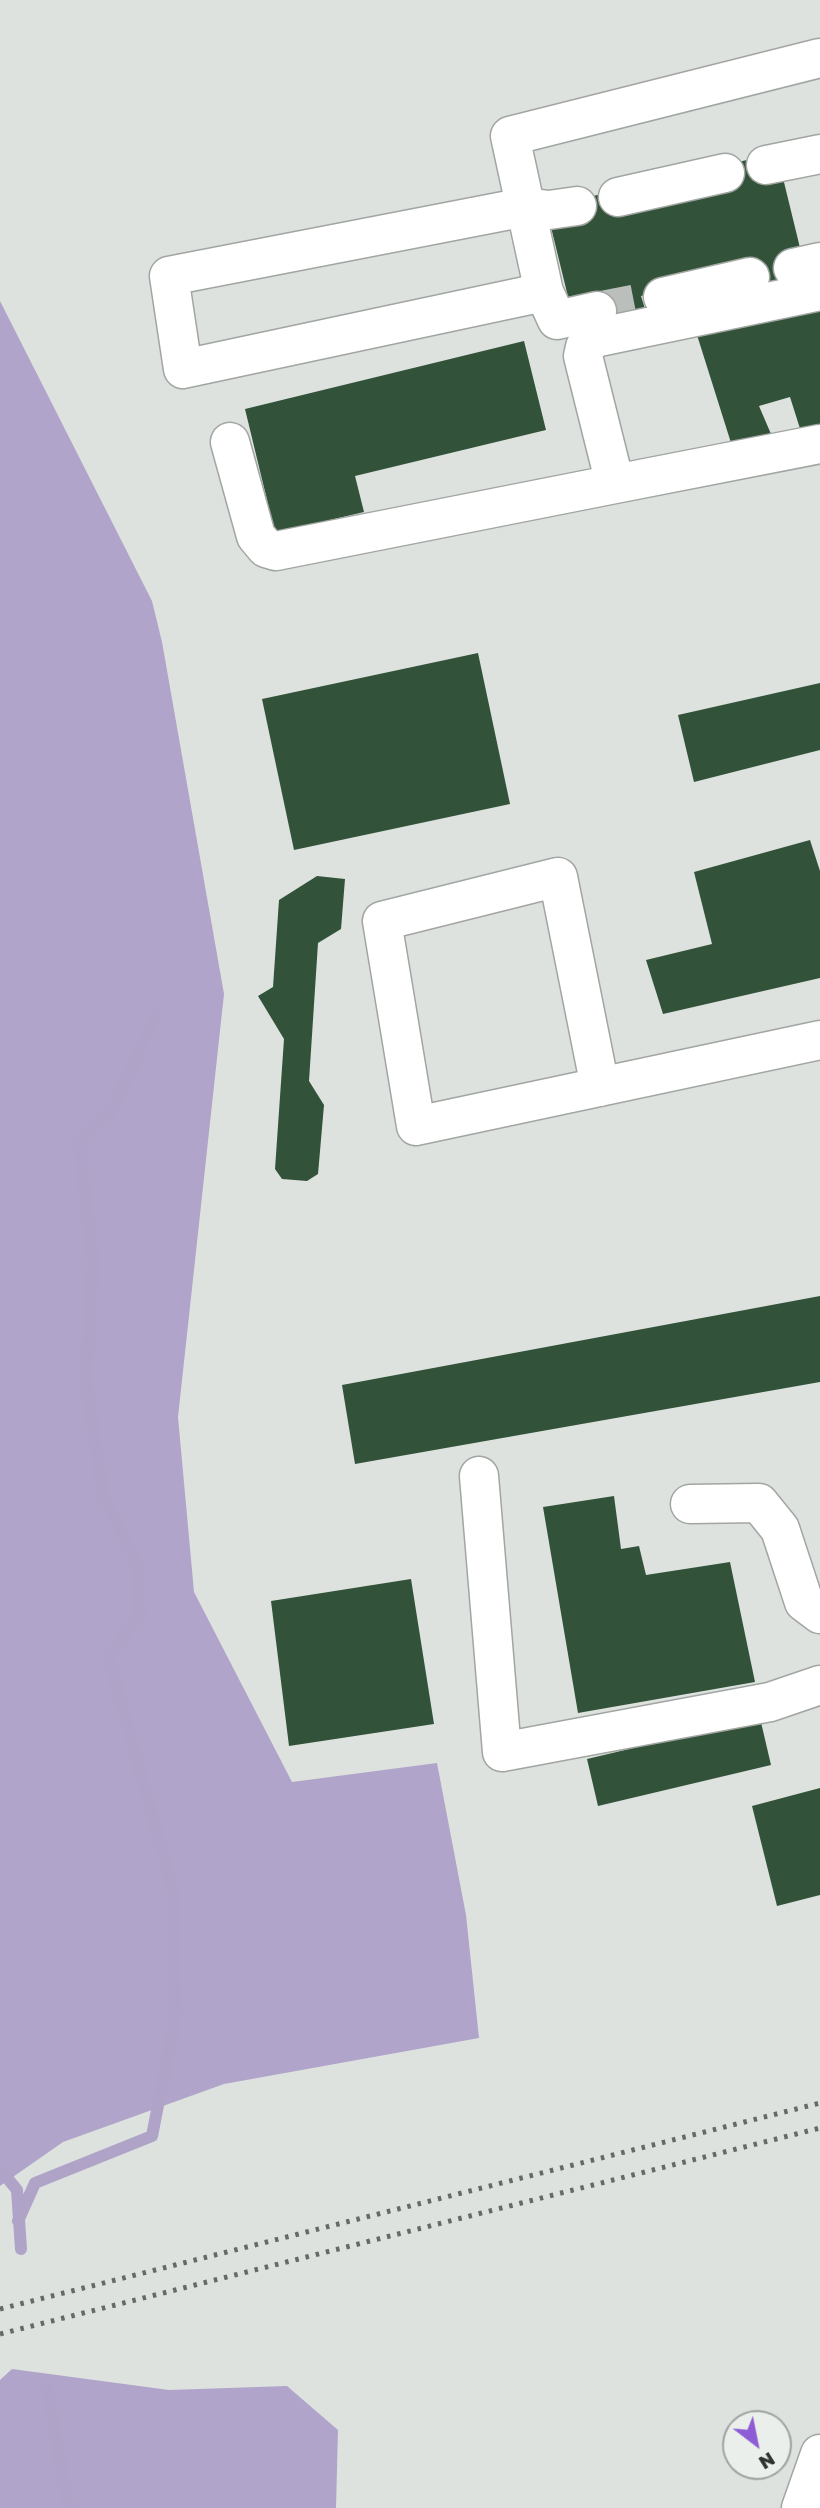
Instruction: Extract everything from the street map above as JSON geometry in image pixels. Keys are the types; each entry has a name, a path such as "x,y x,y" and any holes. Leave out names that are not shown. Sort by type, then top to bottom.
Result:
{"street":[{"path":"597,311 557,320 544,292 510,136 820,58"},
{"path":"766,165 820,154"},
{"path":"618,197 725,173"},
{"path":"544,292 183,369 169,276 525,207 549,210 578,206"},
{"path":"615,484 583,356 589,342 811,274"},
{"path":"643,302 750,277"},
{"path":"230,442 257,536 266,548 276,551 820,444"},
{"path":"600,1087 558,877 382,921 416,1126 600,1087 820,1040"},
{"path":"479,1476 502,1752 770,1702 820,1685"},
{"path":"690,1504 759,1503 780,1529 804,1602 820,1614"},
{"path":"801,2508 820,2454"}],"shaded area":[{"path":"0,301 152,601 162,642 224,994 178,1417 194,1592 292,1782 437,1763 466,1915 479,2038 224,2084 63,2142 0,2186"},
{"path":"12,2369 169,2390 287,2386 338,2430 336,2508 0,2508 0,2380"}],"building":[{"path":"764,156 782,174 802,256 795,279 753,290 748,270 641,296 646,312 600,323 571,309 550,223 576,200"},
{"path":"820,297 820,433 803,438 790,397 759,406 771,434 732,446 697,335"},
{"path":"524,341 546,430 355,476 364,512 275,533 245,409"},
{"path":"478,653 510,804 294,850 262,699"},
{"path":"820,683 820,750 694,782 678,715"},
{"path":"810,840 820,871 820,978 663,1014 646,960 712,944 694,872"},
{"path":"317,876 345,879 341,929 318,943 309,1081 324,1105 318,1174 307,1181 282,1179 275,1169 284,1039 258,996 273,987 279,900"},
{"path":"820,1296 820,1382 355,1464 342,1385"},
{"path":"614,1496 621,1549 639,1546 646,1575 730,1562 755,1682 578,1713 543,1507"},
{"path":"411,1579 434,1724 289,1746 271,1601"},
{"path":"760,1718 771,1765 598,1806 587,1759"},
{"path":"820,1788 820,1895 777,1906 752,1806"}],"waterway":[{"path":"18,2221 35,2183 152,2136 176,2013 173,1891 109,1658 140,1613 137,1564 103,1495 86,1380 93,1264 79,1141 111,1113 156,1015"},
{"path":"0,2169 17,2190 21,2249"},
{"path":"47,2387 67,2501 71,2508"}],"tunnel":[{"path":"597,311 643,302"}],"railway":[{"path":"0,2309 820,2103"},
{"path":"0,2334 820,2128"}]}
